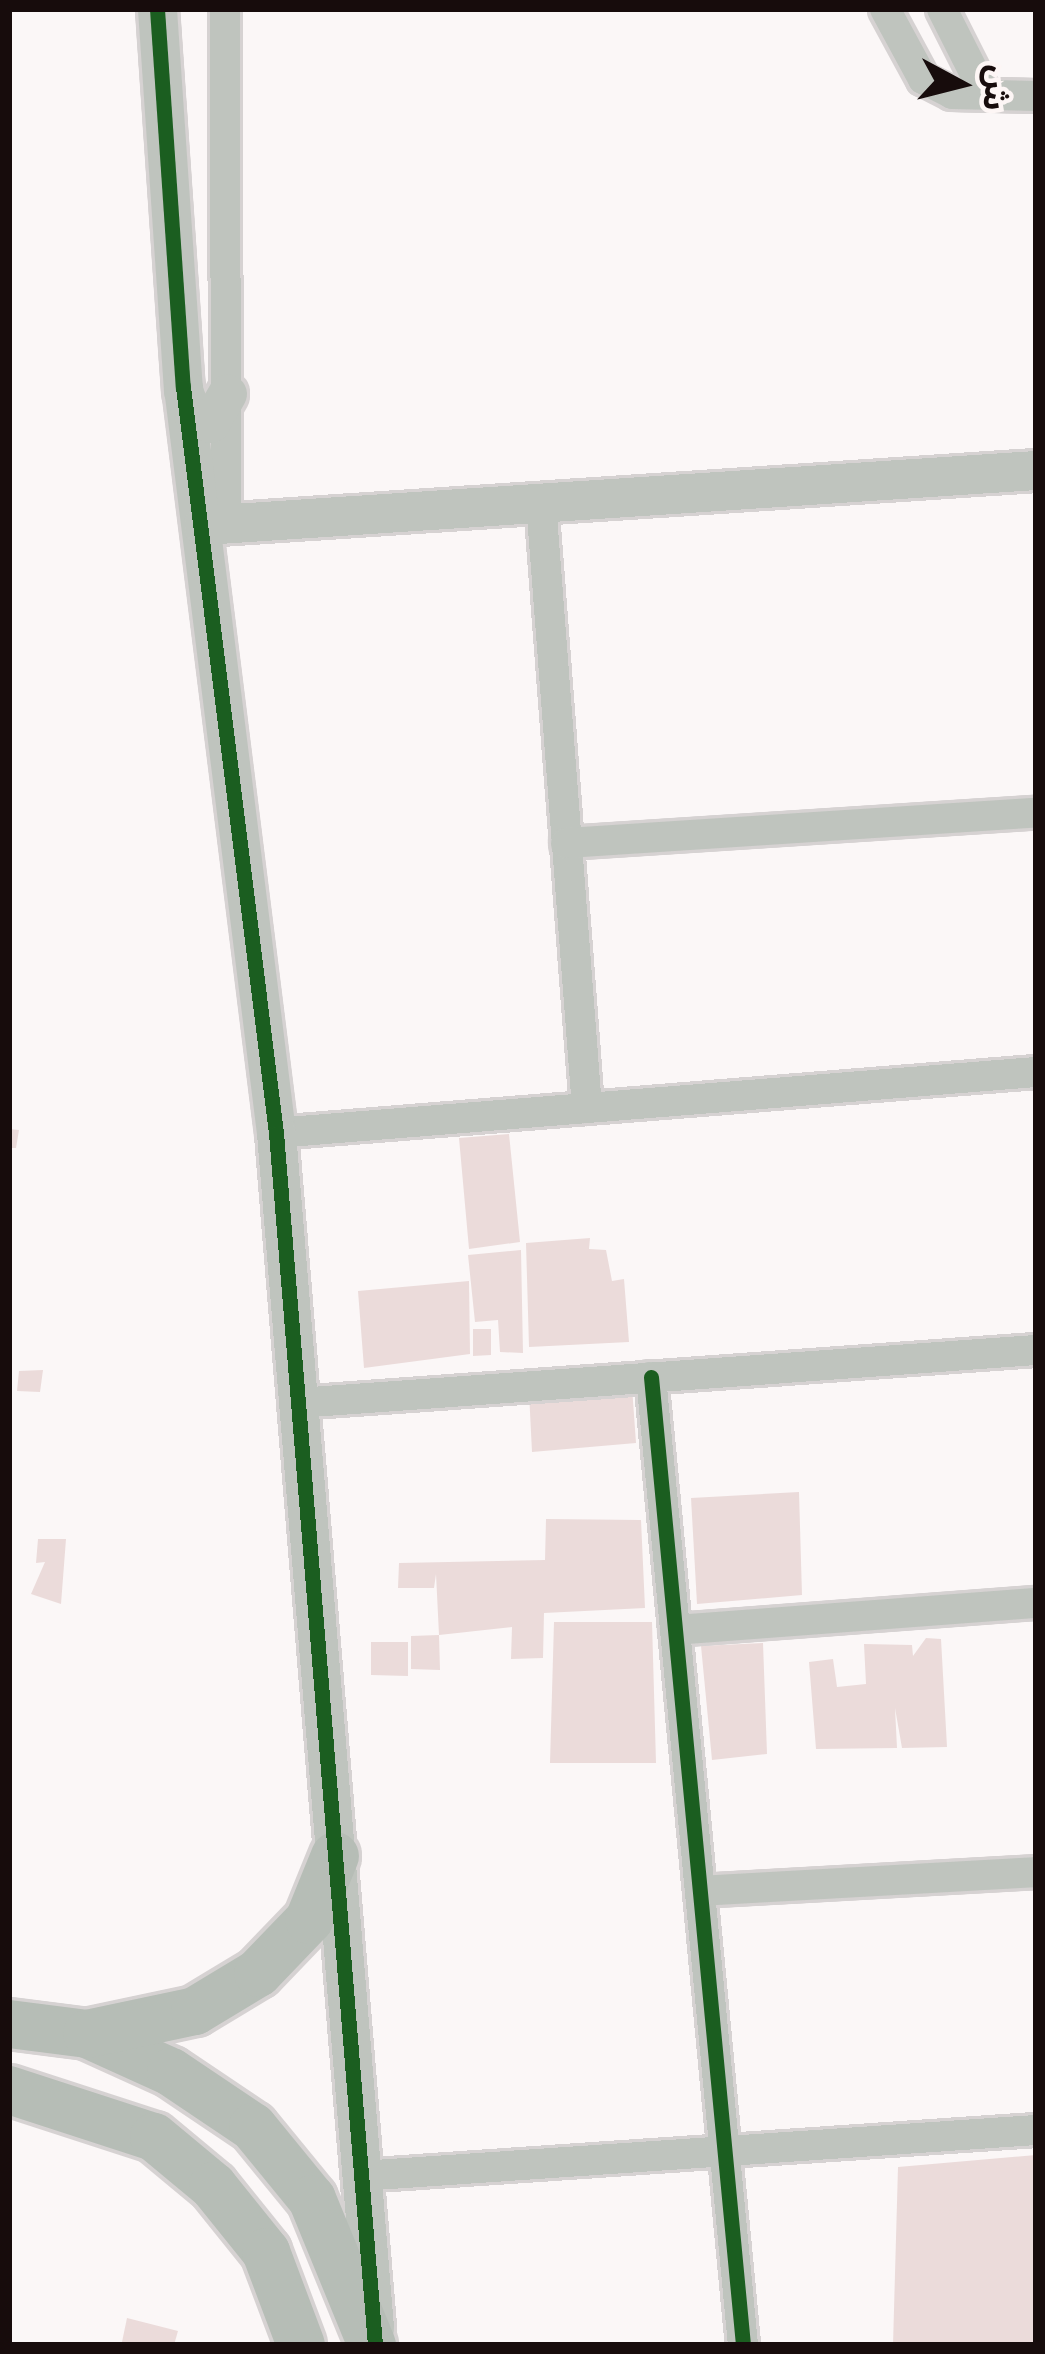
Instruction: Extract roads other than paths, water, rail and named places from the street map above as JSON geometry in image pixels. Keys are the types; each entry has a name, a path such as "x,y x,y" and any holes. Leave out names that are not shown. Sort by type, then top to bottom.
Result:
{"main road":[{"path":"87,2034 194,2012 258,1973 309,1920 335,1856"},
{"path":"9,2024 87,2034 171,2072 253,2127 312,2199 373,2345"},
{"path":"9,2090 154,2138 213,2186 266,2252 301,2345"}],"street":[{"path":"157,9 183,391 215,523 276,1133 373,2345"},
{"path":"215,523 227,393 225,9"},
{"path":"884,9 923,80 985,94 1036,96"},
{"path":"942,9 985,94"},
{"path":"183,391 194,417 210,423 227,393"},
{"path":"215,523 1036,470"},
{"path":"541,502 587,1108"},
{"path":"566,843 1036,813"},
{"path":"276,1133 1036,1072"},
{"path":"298,1402 1036,1350"},
{"path":"651,1377 743,2345"},
{"path":"675,1630 1036,1603"},
{"path":"700,1891 1036,1872"},
{"path":"361,2176 1036,2130"}]}
